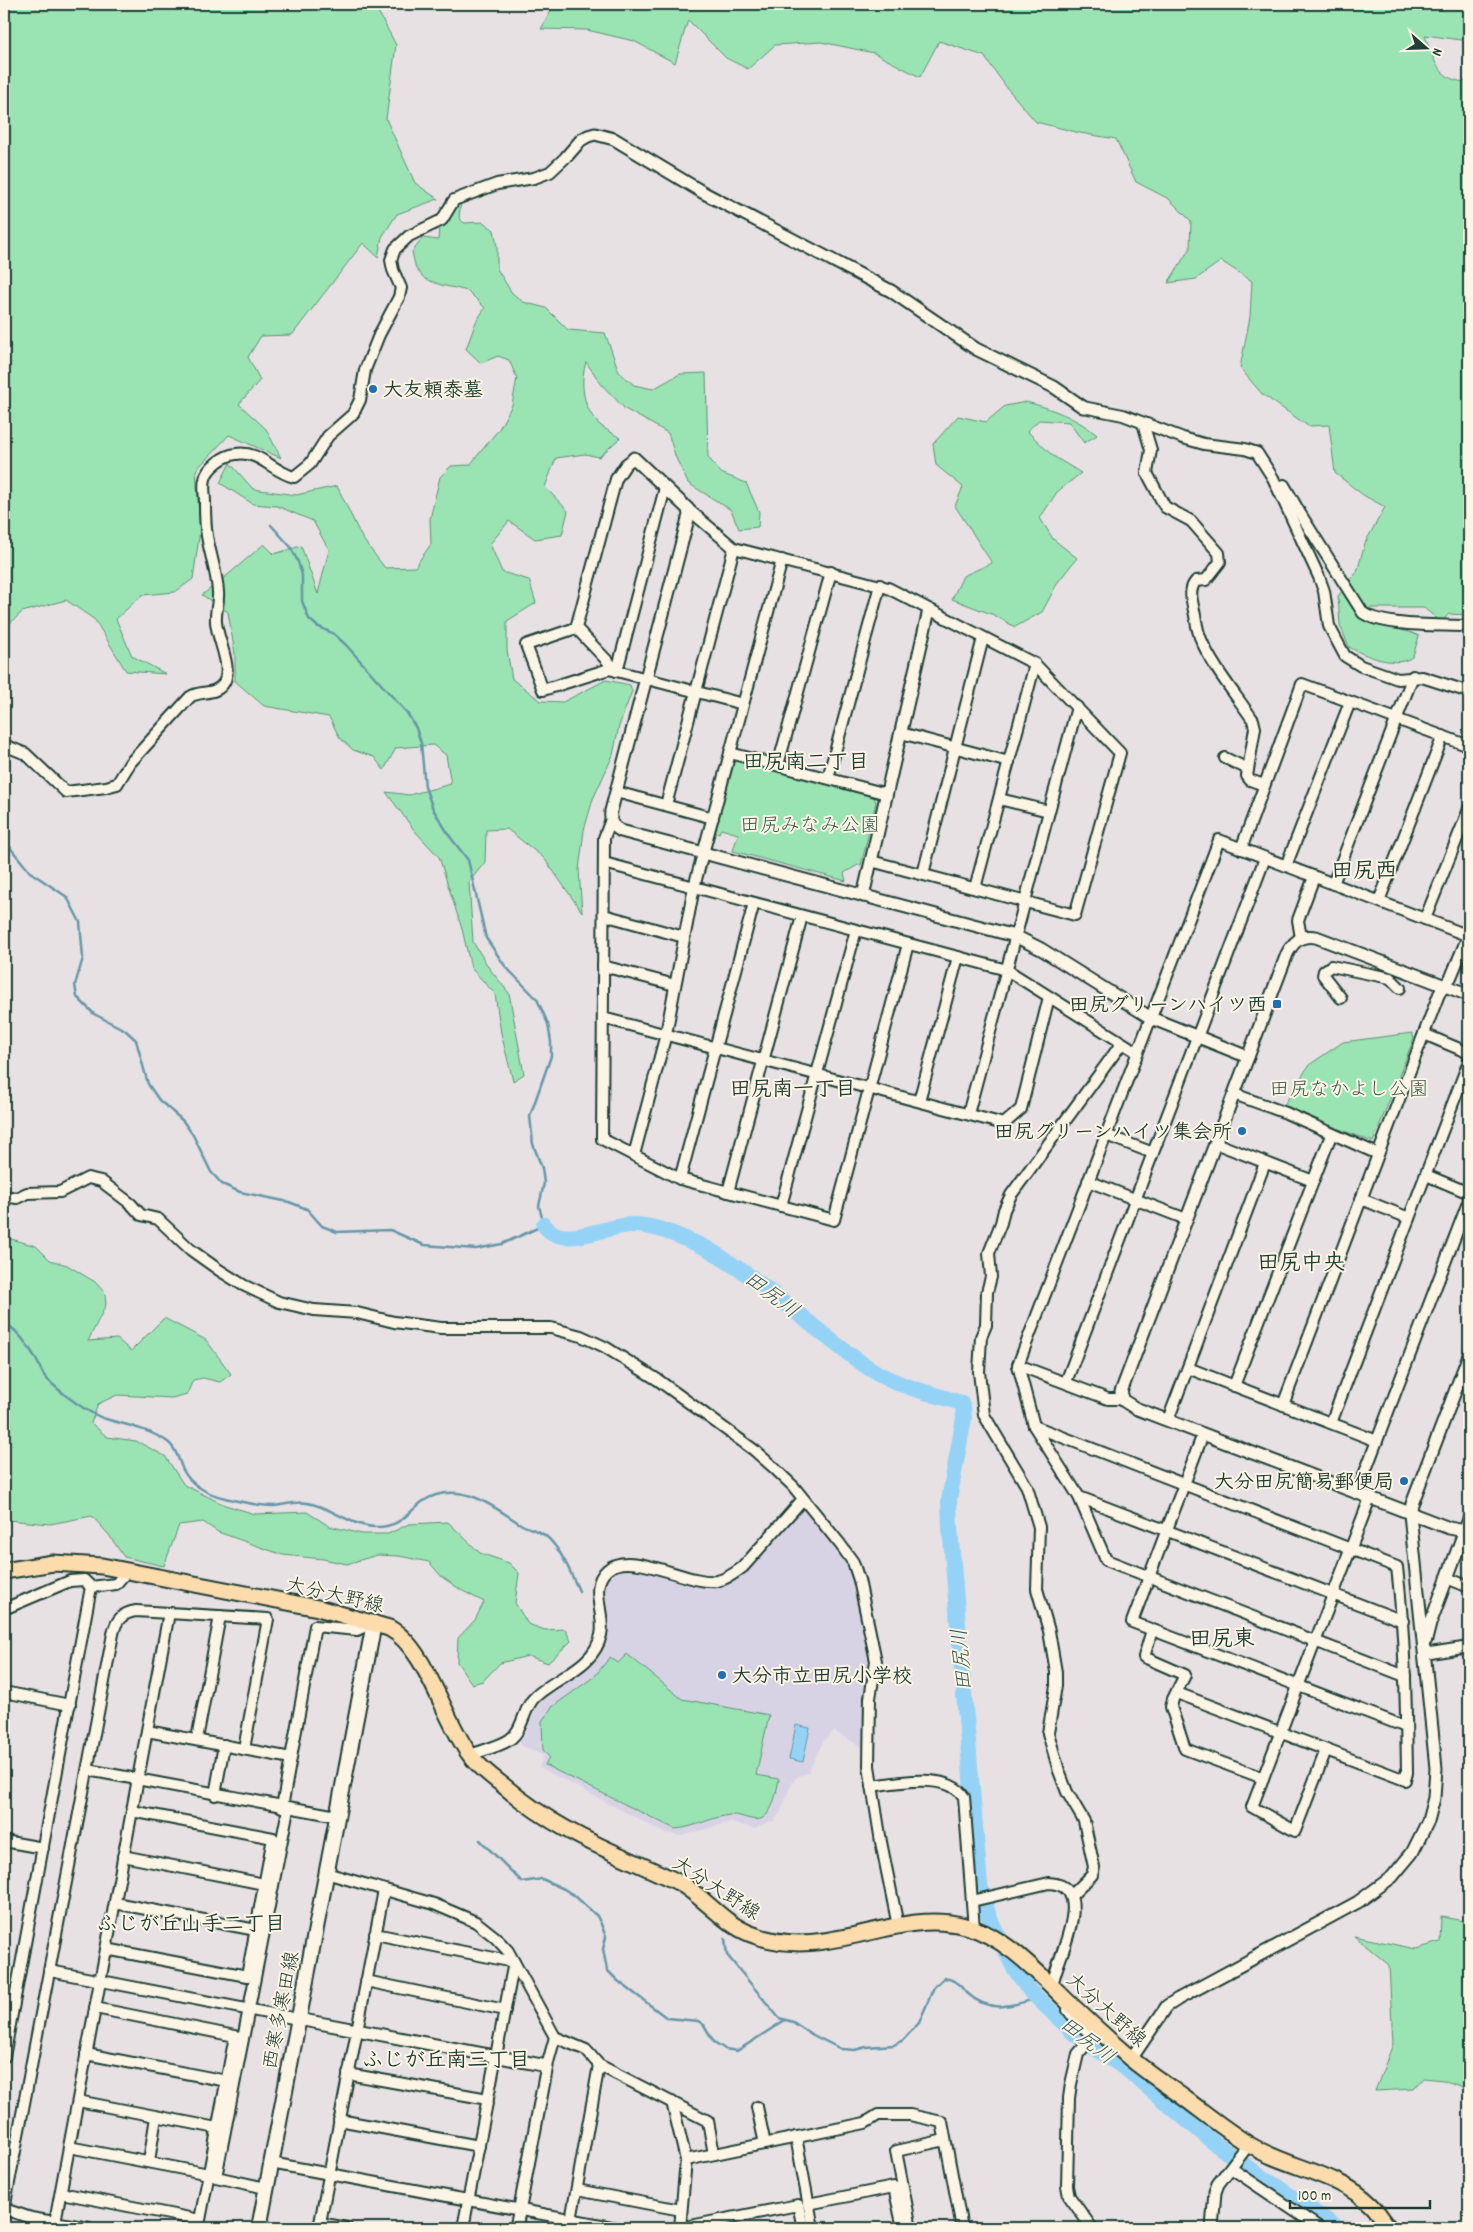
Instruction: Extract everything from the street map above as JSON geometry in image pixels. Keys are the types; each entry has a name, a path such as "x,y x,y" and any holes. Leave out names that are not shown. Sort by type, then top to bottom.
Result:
{"main road":[{"name":"大分大野線","path":"4,1571 53,1563 78,1563 318,1608 374,1623 400,1633 419,1660 470,1755 514,1795 543,1817 576,1836 680,1883 732,1924 751,1934 768,1939 815,1943 833,1941 927,1921 948,1922 980,1932 1004,1946 1050,1984 1130,2059 1245,2149 1273,2157 1326,2177 1344,2186 1371,2205 1388,2228"},
{"name":"西寒多寒田線","path":"259,2228 374,1623"}],"street":[{"path":"4,745 26,754 66,792 113,786 120,780 130,763 190,697 195,694 218,690 225,682 227,674 216,622 218,592 206,533 204,489 208,473 225,457 235,454 252,455 286,475 294,477 310,464 328,436 353,414 360,400 368,363 379,335 400,298 401,288 391,260 395,249 409,236 442,220 454,200 497,184 534,178 550,172 575,146 588,136 595,134 614,139 721,202 885,287 976,349 1054,387 1083,407 1123,415 1204,444 1250,450 1268,459 1363,614 1374,618 1403,622 1469,626"},
{"path":"1143,423 1151,450 1147,473 1165,507 1191,521 1220,553 1220,562 1206,580 1196,581 1190,591 1200,636 1207,652 1253,720 1255,728 1247,776 1250,780 1264,785"},
{"path":"1261,457 1281,493 1319,577 1324,591 1329,626 1345,656 1361,666 1398,679 1413,676 1469,692"},
{"path":"576,628 616,479 626,464 634,458 688,509 734,548 880,584 1035,664 1120,753 1075,915 871,861"},
{"path":"617,671 665,488"},
{"path":"688,509 688,522 616,792 610,822 604,838 602,1138 680,1179 834,1220 908,944"},
{"path":"666,805 734,548"},
{"path":"634,1155 666,1034 694,887 782,560"},
{"path":"778,765 831,572"},
{"path":"828,778 880,584"},
{"path":"863,896 929,610"},
{"path":"576,628 526,645 543,690 609,669 743,704"},
{"path":"576,628 617,671"},
{"path":"923,874 983,638"},
{"path":"975,888 1035,664"},
{"path":"1333,884 1413,676"},
{"path":"1241,848 1302,684 1469,746"},
{"path":"1286,866 1350,702"},
{"path":"968,1114 1077,707"},
{"path":"901,733 1009,762"},
{"path":"1379,902 1443,736"},
{"path":"730,753 887,794"},
{"path":"1225,758 1248,768"},
{"path":"616,792 712,818"},
{"path":"999,799 1049,812"},
{"path":"1425,919 1469,809"},
{"path":"610,822 621,831 1016,936 1041,949 1151,1018 1248,1057"},
{"path":"1283,1405 1439,994 1451,977 1468,936 1219,840 1018,1365 1034,1426 1079,1497 1106,1560 1406,1676"},
{"path":"1066,1382 1265,858"},
{"path":"604,863 1007,970 1138,1052"},
{"path":"1301,938 1298,920 1314,876"},
{"path":"680,1179 754,903"},
{"path":"604,915 684,937"},
{"path":"728,1192 802,916"},
{"path":"781,1206 856,930"},
{"path":"1123,1399 1121,1392 1125,1379 1287,954 1293,944 1301,938 1316,937 1469,996"},
{"path":"919,1101 958,957"},
{"path":"604,966 675,984"},
{"path":"1341,998 1323,975 1331,966 1391,976 1400,988"},
{"path":"603,1018 1004,1124 1021,1109 1050,997"},
{"path":"1424,1034 1469,1053"},
{"path":"1072,1896 1092,1875 1094,1867 1084,1821 1067,1792 1050,1742 1048,1732 1056,1686 1056,1672 1049,1631 1036,1589 1038,1527 1027,1487 984,1415 979,1372 981,1337 986,1325 987,1292 991,1277 989,1253 1004,1210 1012,1195 1122,1043"},
{"path":"1330,1423 1469,1061"},
{"path":"1234,1094 1288,1114 1331,1135 1378,1154"},
{"path":"1106,1135 1153,1153"},
{"path":"1234,1386 1331,1135"},
{"path":"1215,1144 1314,1181"},
{"path":"1168,1420 1265,1163"},
{"path":"1426,1175 1469,1193"},
{"path":"4,1196 17,1198 27,1194 60,1192 88,1178 101,1181 131,1204 141,1215 158,1219 191,1250 219,1270 243,1285 279,1302 314,1310 357,1313 394,1322 441,1328 551,1328 581,1336 605,1347 658,1380 766,1461 793,1486 853,1562 859,1580 876,1661 870,1698 868,1736 872,1786 898,1926"},
{"path":"1088,1181 1186,1219"},
{"path":"1361,1200 1409,1218"},
{"path":"1357,1493 1469,1200"},
{"path":"1130,2059 1168,2006 1367,1897 1392,1877 1408,1858 1428,1821 1436,1782 1436,1759 1410,1514 1464,1382 1469,1355"},
{"path":"1018,1365 1108,1399 1123,1399 1135,1408 1410,1514 1449,1528 1467,1532"},
{"path":"1188,1368 1377,1440"},
{"path":"1034,1426 1397,1567 1403,1621 1406,1676 1407,1773 1405,1780 1177,1693"},
{"path":"1203,1434 1132,1622 1406,1727"},
{"path":"1079,1497 1403,1621"},
{"path":"1326,1750 1295,1832 1252,1807 1370,1498"},
{"path":"470,1755 510,1740 518,1731 527,1705 536,1695 568,1675 595,1650 602,1630 598,1589 600,1578 608,1569 618,1564 642,1564 688,1578 718,1581 731,1576 743,1567 803,1499"},
{"path":"1424,1654 1430,1624 1467,1532 1469,1519"},
{"path":"91,1587 116,1584 127,1571"},
{"path":"1447,1578 1469,1587"},
{"path":"4,1610 70,1581 84,1580 91,1587"},
{"path":"4,2057 91,1587"},
{"path":"87,2228 20,2215 4,2209 115,1625 127,1612 268,1619 244,1749"},
{"path":"55,2222 169,1613"},
{"path":"197,1739 220,1616"},
{"path":"266,2188 216,2177 285,1808 291,1758 315,1626 357,1630 374,1623"},
{"path":"1152,1630 1144,1656 1186,1674 1171,1707 1185,1749 1263,1778"},
{"path":"1424,1654 1469,1646"},
{"path":"4,1692 70,1705"},
{"path":"146,1731 291,1758"},
{"path":"215,1795 224,1745"},
{"path":"88,1770 137,1781 337,1816"},
{"path":"872,1786 907,1781 931,1782 947,1784 960,1790 964,1797 972,1901 980,1932"},
{"path":"106,1949 247,1976 256,1930 273,1838 132,1811"},
{"path":"4,1841 44,1848"},
{"path":"123,1856 264,1884"},
{"path":"326,1873 434,1904 476,1922 495,1937 514,1962 555,2037 586,2050 599,2065 708,2122 714,2154"},
{"path":"972,1901 1049,1883 1058,1884 1067,1889 1072,1896 1071,1926 1054,1978 1050,1984"},
{"path":"347,2228 319,2226 384,1890"},
{"path":"114,1903 256,1930"},
{"path":"375,1934 514,1962"},
{"path":"463,2228 514,1962"},
{"path":"50,1972 547,2066"},
{"path":"366,1982 505,2010"},
{"path":"1069,2003 1068,2010 1075,2020 1093,2036 1079,2052 1069,2098 1067,2191 1092,2228"},
{"path":"61,2193 200,2224 227,2081 235,2036 95,2008"},
{"path":"516,2228 547,2066 555,2037"},
{"path":"86,2054 227,2081"},
{"path":"571,2220 599,2065"},
{"path":"348,2074 488,2099"},
{"path":"78,2101 217,2128"},
{"path":"672,2102 686,2160 680,2228 798,2204 803,2228"},
{"path":"757,2107 765,2144"},
{"path":"686,2160 865,2123 878,2115 910,2115 942,2122 962,2228"},
{"path":"149,2161 156,2117"},
{"path":"340,2120 479,2146"},
{"path":"796,2137 813,2228"},
{"path":"911,2228 896,2151 945,2140"},
{"path":"69,2146 209,2174"},
{"path":"1212,2228 1216,2188 1221,2178 1245,2149"},
{"path":"271,2163 571,2220 588,2226 617,2228"},
{"path":"1232,2167 1320,2228"},
{"path":"808,2204 894,2187 903,2228"},
{"path":"577,2190 681,2210"}],"shaded area":[{"name":"大分市立田尻小学校","path":"804,1511 844,1559 855,1582 870,1652 865,1749 834,1731 823,1742 808,1773 797,1777 792,1783 780,1813 773,1822 769,1821 755,1829 731,1822 681,1836 665,1833 539,1767 544,1756 522,1746 520,1742 528,1729 535,1710 543,1699 585,1669 600,1655 607,1634 605,1586 611,1574 621,1569 638,1569 698,1586 712,1587 726,1584 744,1573 795,1514"}],"green space":[{"path":"4,4 374,4 396,45 386,119 415,183 438,199 397,214 382,237 378,257 363,243 292,335 261,336 248,357 260,380 239,404 266,429 281,458 229,435 196,470 200,530 193,579 175,592 142,595 116,619 132,656 166,674 126,671 95,620 66,600 22,612 4,629"},
{"path":"555,4 1469,4 1469,41 1425,35 1431,53 1444,74 1459,81 1469,82 1469,615 1449,614 1441,622 1424,608 1369,608 1388,625 1419,636 1413,656 1399,662 1381,660 1349,647 1340,625 1338,596 1357,572 1365,543 1385,507 1363,495 1335,473 1329,425 1308,426 1262,394 1240,368 1250,317 1252,281 1221,261 1196,279 1168,283 1190,248 1191,221 1169,199 1136,182 1116,139 1080,133 1036,122 1007,88 984,56 939,41 920,77 874,53 821,42 775,45 748,69 726,58 688,20 675,63 634,41 587,30 541,29"},
{"path":"461,201 459,218 464,223 483,222 494,230 497,246 497,269 512,293 523,302 546,308 568,330 605,333 619,372 634,385 653,389 680,374 706,373 708,457 721,473 746,483 759,512 758,527 739,529 731,510 688,483 676,458 668,433 625,409 602,385 586,362 583,385 588,408 599,424 620,438 599,457 585,454 556,458 545,487 568,511 562,535 535,539 509,521 490,544 502,572 529,580 536,603 507,621 507,650 512,679 541,701 563,702 606,680 630,685 632,691 619,726 613,755 593,799 584,830 579,870 582,912 544,858 507,829 486,830 485,862 469,882 473,942 489,968 509,993 524,1074 513,1081 501,1033 495,994 471,968 462,929 439,857 414,830 386,792 409,795 451,784 446,755 433,745 396,748 384,770 374,757 353,750 340,738 329,717 264,706 235,681 235,654 228,612 202,595 264,544 274,554 301,546 318,594 329,550 313,521 277,506 253,504 220,483 230,463 253,489 296,495 337,486 362,538 385,568 415,567 431,544 430,519 440,477 451,466 470,465 499,429 512,405 517,378 509,360 498,356 481,363 466,349 476,322 485,308 468,291 425,279 416,269 412,252 423,238 438,240 439,227 449,202"},
{"path":"1026,402 1063,414 1097,435 1084,443 1069,422 1039,420 1027,431 1053,456 1081,473 1057,492 1040,518 1053,539 1077,558 1058,582 1042,612 1015,627 994,615 952,599 963,576 992,563 955,506 963,487 936,465 933,444 958,416 986,422 1005,406"},
{"name":"田尻みなみ公園","path":"738,759 873,795 876,802 861,865 844,873 846,881 733,851 738,834 721,829 719,833 714,832 731,764"},
{"name":"田尻なかよし公園","path":"1412,1033 1414,1038 1373,1142 1284,1105 1309,1065 1343,1042"},
{"path":"4,1237 36,1246 50,1260 67,1265 95,1282 105,1293 106,1305 88,1341 117,1339 131,1351 164,1318 206,1340 231,1374 220,1382 203,1378 193,1380 187,1394 172,1398 117,1395 98,1404 91,1423 107,1437 136,1441 165,1456 184,1485 225,1505 255,1514 307,1512 329,1526 362,1534 388,1534 409,1524 448,1522 480,1553 509,1563 519,1573 515,1603 528,1624 545,1630 565,1629 571,1641 548,1663 528,1656 500,1663 483,1681 472,1684 457,1662 458,1638 475,1620 484,1602 442,1577 429,1562 399,1556 377,1555 347,1564 323,1559 283,1555 218,1532 203,1522 179,1525 164,1566 124,1557 109,1535 92,1516 50,1524 7,1520 4,1514"},
{"path":"627,1654 682,1699 769,1715 756,1775 779,1779 772,1807 764,1817 758,1820 728,1815 675,1829 545,1765 549,1757 543,1750 542,1721 552,1707 595,1676 610,1657 618,1663"},
{"path":"1469,1916 1469,2098 1466,2088 1443,2080 1424,2078 1414,2089 1375,2091 1393,2044 1389,1965 1354,1936 1416,1949 1440,1942 1441,1917 1465,1921"}],"water":[{"path":"796,1725 810,1728 803,1762 789,1759"}],"waterway":[{"path":"4,836 12,850 30,872 67,897 80,922 83,958 75,985 77,997 94,1014 125,1030 136,1040 148,1084 159,1100 183,1121 193,1135 211,1172 222,1184 240,1192 289,1202 307,1209 322,1226 337,1232 390,1230 424,1245 476,1249 502,1244 544,1225 539,1206 544,1183 542,1168 533,1144 530,1116 551,1056 548,1024 537,999 505,966 486,938 468,860 451,838 433,809 425,787 421,743 416,728 407,713 346,645 334,634 317,626 309,619 302,601 302,575 298,562 290,546 271,525"},
{"name":"田尻川","path":"544,1225 552,1233 562,1236 574,1236 636,1225 662,1230 688,1240 712,1251 753,1279 787,1304 835,1344 880,1375 902,1385 961,1403 964,1418 949,1500 950,1528 980,1885 989,1917 1014,1968 1030,1991 1076,2035 1126,2069 1214,2143 1338,2228"},
{"path":"4,1323 22,1339 30,1349 45,1377 59,1390 83,1408 99,1416 147,1431 162,1438 176,1452 186,1475 195,1484 212,1494 261,1505 274,1506 307,1503 324,1508 357,1523 375,1527 395,1523 428,1498 448,1493 460,1493 482,1500 522,1525 546,1536 561,1554 579,1591"},
{"path":"480,1840 522,1882 542,1879 575,1896 597,1916 606,1937 603,1949 607,1970 618,1981 667,2018 698,2021 704,2025 714,2042 725,2049 737,2051 785,2020"},
{"path":"725,1939 727,1955 779,2018 793,2022 811,2034 841,2049 855,2050 866,2047 894,2045 903,2040 919,2023 934,1987 944,1978 954,1981 976,2000 992,2006 1019,2004 1038,1998"}],"place":[{"name":"大友頼泰墓","path":"373,389"},
{"name":"田尻グリーンハイツ西","path":"1277,1004"},
{"name":"田尻グリーンハイツ集会所","path":"1242,1131"},
{"name":"大分田尻簡易郵便局","path":"1404,1481"},
{"name":"大分市立田尻小学校","path":"722,1675"}],"district":[{"name":"田尻南二丁目","path":"806,761"},
{"name":"田尻西","path":"1364,869"},
{"name":"田尻南一丁目","path":"793,1088"},
{"name":"田尻中央","path":"1301,1261"},
{"name":"田尻東","path":"1222,1637"},
{"name":"ふじが丘山手二丁目","path":"191,1923"},
{"name":"ふじが丘南三丁目","path":"446,2059"}]}
